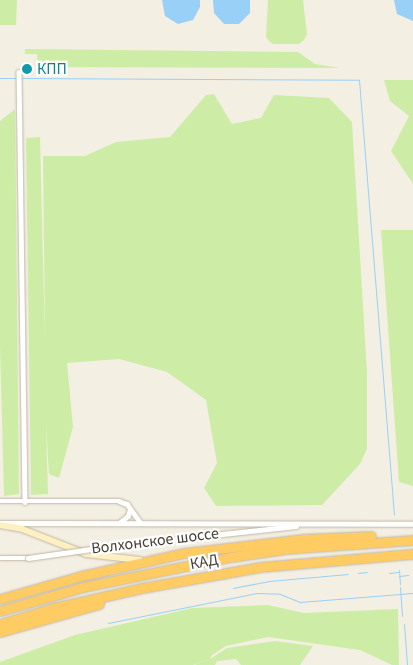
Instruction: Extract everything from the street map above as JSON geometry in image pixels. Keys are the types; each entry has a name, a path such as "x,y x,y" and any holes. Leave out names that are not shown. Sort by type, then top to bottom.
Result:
{"highway":[{"path":"0,599 152,560 227,547 302,539 373,536 412,540"},
{"name":"КАД","path":"0,611 83,587 231,557 285,549 412,540"},
{"name":"КАД","path":"0,624 53,608 162,585 301,562 413,554"},
{"path":"0,632 162,585"}],"main road":[{"path":"0,524 22,529 86,554 152,560"}],"street":[{"path":"19,72 25,502"},
{"path":"0,501 119,501 130,509 136,520 142,523"},
{"path":"119,523 128,516 130,509"},
{"name":"Волхонское шоссе","path":"0,524 413,524"},
{"name":"Волхонское шоссе","path":"0,558 28,558 121,545 310,524"}],"green space":[{"path":"0,0 17,0 16,25 0,25"},
{"path":"268,0 303,0 307,34 299,44 273,44 266,37"},
{"path":"25,49 298,52 315,64 340,68 38,67 37,54 25,54"},
{"path":"384,80 413,80 413,184 391,151 409,116 390,101"},
{"path":"214,94 232,124 261,118 274,95 329,98 352,122 367,373 367,449 360,464 322,505 216,506 204,488 217,463 206,400 167,372 119,359 67,363 73,427 59,478 49,474 46,424 48,494 31,495 26,138 40,137 45,341 43,156 85,156 116,142 170,137 206,95"},
{"path":"15,109 19,494 4,496 0,346 0,121"},
{"path":"381,230 413,230 413,486 399,482"},
{"path":"268,605 304,613 398,609 399,665 392,665 360,650 268,637 226,646 212,655 210,659 227,648 275,641 313,646 300,665 241,665 236,659 217,661 215,665 194,665 209,659 193,665 0,665 0,662 75,635 192,608"}],"water":[{"path":"162,0 200,0 200,7 193,20 178,24 165,16"},
{"path":"213,0 250,0 250,13 239,24 224,24 214,13"},
{"path":"394,0 413,0 413,21 397,14"}],"waterway":[{"path":"0,78 16,78"},
{"path":"22,78 359,80 394,515"},
{"path":"399,570 400,584"},
{"path":"358,573 367,572"},
{"path":"389,573 398,572"},
{"path":"233,588 269,581 348,574"},
{"path":"399,576 408,575"},
{"path":"400,587 402,616"},
{"path":"108,623 257,593 280,594 300,602 413,593"},
{"path":"404,624 407,665"}],"place":[{"name":"КПП","path":"27,69"}]}
